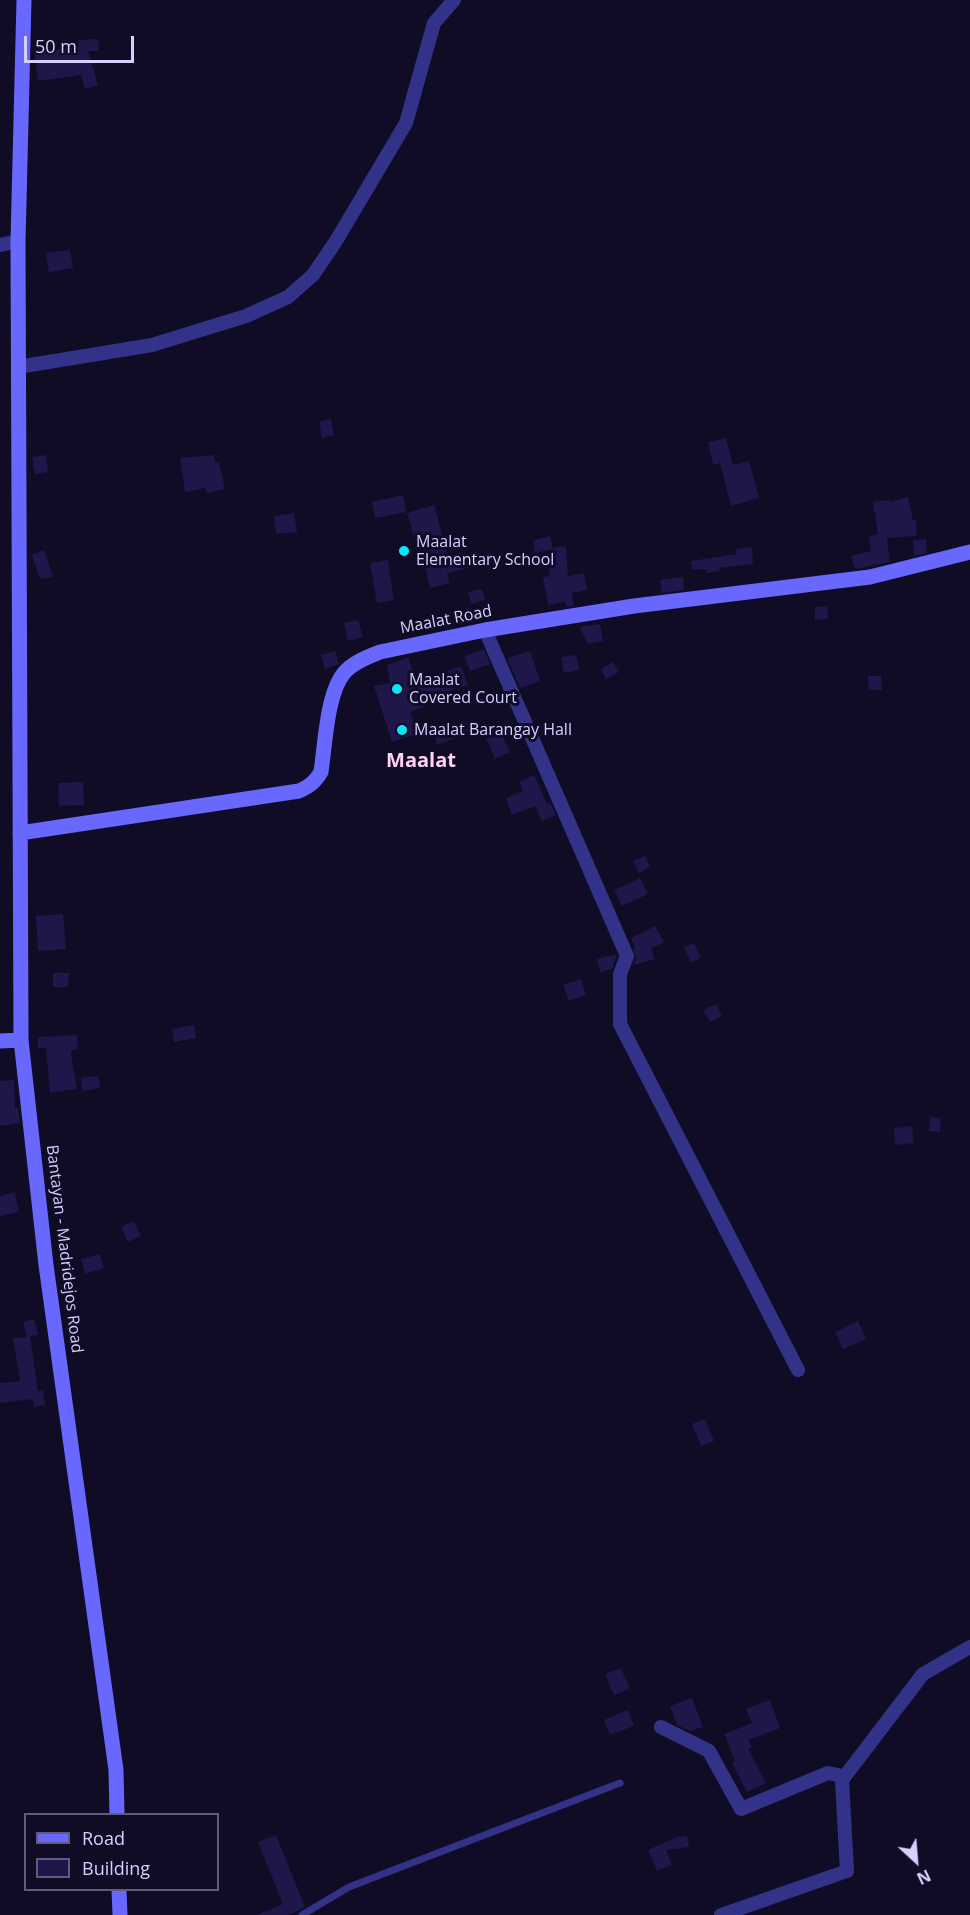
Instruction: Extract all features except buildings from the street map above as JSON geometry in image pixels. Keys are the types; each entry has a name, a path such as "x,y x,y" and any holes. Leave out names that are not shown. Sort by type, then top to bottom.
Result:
{"main road":[{"name":"Bantayan - Madridejos Road","path":"24,0 18,241 21,1040 46,1265 116,1770 117,1813"},
{"name":"Maalat Road","path":"21,833 299,791 309,787 321,772 332,695 337,682 345,671 366,657 380,652 485,630 634,606 870,577 970,552"},
{"path":"0,1041 21,1040"},
{"path":"119,1891 120,1915"}],"street":[{"path":"18,367 152,345 246,316 288,297 313,274 336,241 406,123 434,23 454,0"},
{"path":"0,245 18,241"},
{"path":"485,630 627,956 620,974 620,1024 798,1370"},
{"path":"842,1780 923,1674 970,1647"},
{"path":"661,1727 709,1751 741,1809 828,1773 838,1775 842,1780 847,1871 721,1915"}],"lane":[{"path":"302,1915 349,1887 620,1782"}],"place":[{"name":"Maalat Elementary School","path":"404,551"},
{"name":"Maalat Covered Court","path":"397,689"},
{"name":"Maalat Barangay Hall","path":"402,730"}],"district":[{"name":"Maalat","path":"421,761"}]}
